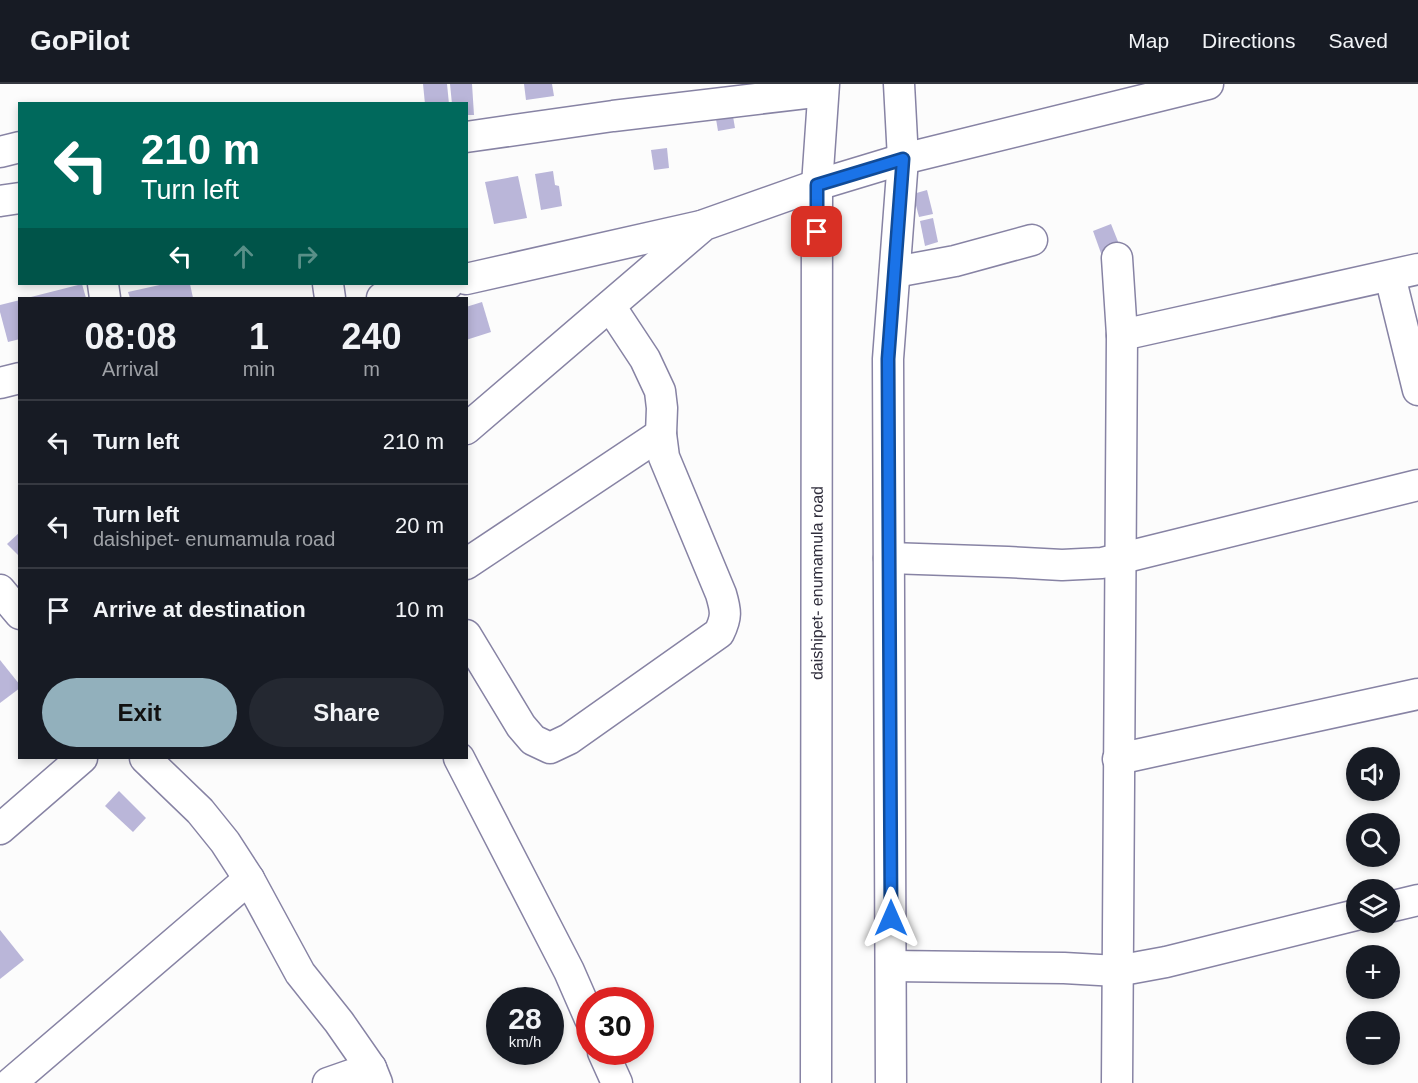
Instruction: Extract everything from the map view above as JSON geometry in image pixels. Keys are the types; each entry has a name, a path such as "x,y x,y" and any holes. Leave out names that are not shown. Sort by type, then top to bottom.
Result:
{"street":[{"path":"891,1083 888,359 903,159 899,84"},
{"path":"468,279 704,225 817,185 903,159 1176,88 1208,84"},
{"path":"468,137 824,87"},
{"name":"daishipet- enumamula road","path":"816,1083 817,185 824,87"},
{"path":"0,152 18,148"},
{"path":"0,201 18,198"},
{"path":"468,427 704,225"},
{"path":"895,272 955,261 1032,240"},
{"path":"1117,258 1122,335 1117,1083"},
{"path":"1122,335 1404,272 1418,390"},
{"path":"387,297 443,285"},
{"path":"468,638 521,726 533,740 550,748 569,739 719,633 725,621 721,594 664,457 660,390 645,359 609,306"},
{"path":"0,383 18,378"},
{"path":"468,563 661,434"},
{"path":"889,558 1062,565 1102,563 1418,485"},
{"path":"0,590 18,612"},
{"path":"1118,759 1418,694"},
{"path":"0,829 81,759"},
{"path":"146,759 200,811 225,842 249,879 300,973 339,1022 374,1076 328,1083"},
{"path":"460,759 576,987"},
{"path":"15,1082 249,879"},
{"path":"1400,904 1418,900"},
{"path":"891,966 1117,970 1166,962 1346,917"},
{"path":"609,1065 617,1083"}],"building":[{"path":"423,84 447,84 449,102 425,102"},
{"path":"450,84 472,84 474,115 468,115 468,102 452,102"},
{"path":"524,84 552,84 554,96 526,100"},
{"path":"731,105 735,128 718,131 714,107"},
{"path":"667,148 669,168 654,170 651,150"},
{"path":"553,171 555,185 559,186 562,206 541,210 535,174"},
{"path":"518,176 527,218 494,224 485,182"},
{"path":"927,190 933,214 919,217 913,194"},
{"path":"933,218 938,242 925,246 920,221"},
{"path":"1111,224 1121,249 1102,256 1093,231"},
{"path":"82,285 86,297 31,297"},
{"path":"160,285 190,285 193,297 130,297 128,292"},
{"path":"18,300 18,340 8,342 0,305"},
{"path":"482,302 491,332 468,339 468,306"},
{"path":"18,534 18,555 7,544"},
{"path":"0,660 18,682 18,690 0,703"},
{"path":"119,791 146,818 133,832 105,806"},
{"path":"0,930 24,960 0,979"}],"route":[{"path":"817,232 817,185 903,159 888,359 891,918"}]}
